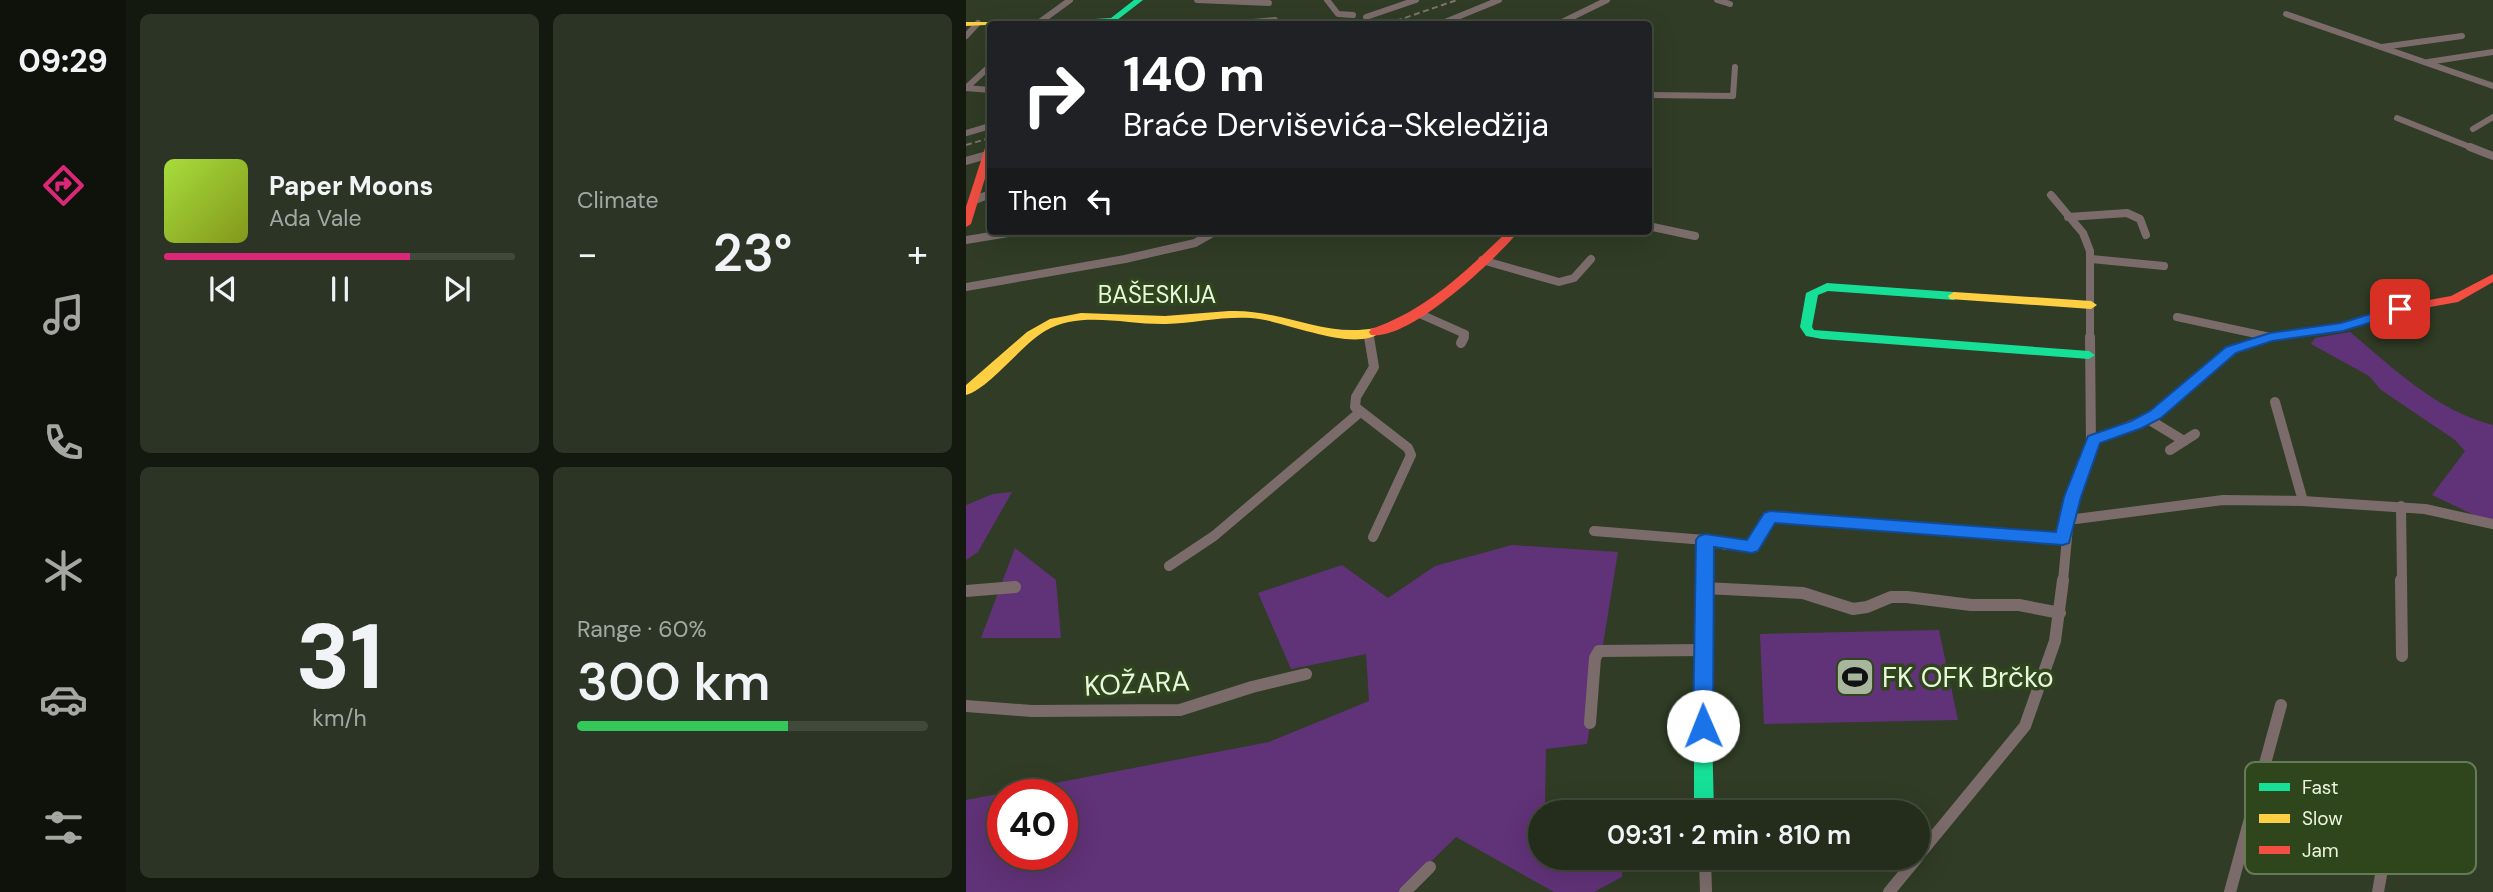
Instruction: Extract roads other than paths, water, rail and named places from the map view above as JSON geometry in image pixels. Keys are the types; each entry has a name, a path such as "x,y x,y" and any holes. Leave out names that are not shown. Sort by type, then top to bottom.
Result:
{"street":[{"path":"1041,21 1070,0"},
{"path":"1111,21 1139,0"},
{"path":"1197,0 1269,3"},
{"path":"1327,1 1336,0"},
{"path":"1366,18 1416,0"},
{"path":"1447,21 1499,0"},
{"path":"1564,21 1607,0"},
{"path":"1717,0 1730,4"},
{"path":"1327,1 1338,13 1353,15"},
{"path":"2286,14 2493,86"},
{"path":"1267,21 1275,20"},
{"path":"966,36 972,23"},
{"path":"2381,47 2462,36"},
{"path":"2426,63 2493,52"},
{"path":"1652,95 1732,96 1735,67"},
{"path":"966,88 987,69"},
{"path":"1677,95 1680,83"},
{"path":"966,88 987,90"},
{"path":"2473,129 2493,117"},
{"path":"2397,118 2493,156"},
{"path":"966,133 987,127"},
{"path":"966,161 987,152"},
{"path":"966,224 986,171"},
{"path":"975,200 987,195"},
{"path":"1930,842 2025,726 2036,702 2060,613 2063,539 2073,497 2094,440 2091,429 2089,355 2091,259 2083,233 2051,195"},
{"path":"2068,217 2127,213 2140,219 2146,235"},
{"path":"1652,227 1695,236"},
{"path":"966,240 997,235"},
{"path":"966,287 1177,247 1200,241 1210,235"},
{"name":"BAŠESKIJA","path":"966,391 1043,328 1061,321 1090,318 1189,321 1259,315 1318,334 1369,334 1427,311 1510,235"},
{"path":"1482,261 1567,282 1575,278 1591,259"},
{"path":"2091,259 2164,266"},
{"path":"2094,440 2148,419 2231,350 2270,337 2343,327 2400,309 2454,299 2493,278"},
{"path":"2089,355 1822,335 1810,332 1806,327 1812,293 1827,287 2091,305"},
{"path":"1420,314 1465,334 1461,343"},
{"path":"2177,317 2270,337"},
{"path":"1369,334 1374,362 1371,374 1356,397 1355,407 1359,413 1408,448 1411,455 1373,537"},
{"path":"2275,402 2303,501"},
{"path":"1169,566 1214,536 1359,413"},
{"path":"2148,419 2184,441"},
{"path":"2170,450 2195,434"},
{"path":"2068,520 2223,500 2401,506 2443,510 2493,524"},
{"path":"2401,506 2402,656"},
{"path":"1594,531 1705,540 1752,547 1770,517 2063,539"},
{"path":"1704,800 1702,650 1705,540"},
{"path":"966,591 1015,587"},
{"path":"1704,588 1803,593 1853,609 1900,596 1971,605 2019,605 2060,613"},
{"path":"1590,723 1595,658 1600,652 1702,650"},
{"name":"KOŽARA","path":"966,706 1032,711 1180,710 1252,687 1306,674"},
{"path":"2265,762 2281,705"},
{"path":"2230,892 2245,837"},
{"path":"1405,892 1430,867"},
{"path":"1705,870 1706,892"},
{"path":"1889,892 1907,870"},
{"path":"2378,892 2381,874"}],"railway":[{"path":"1396,21 1457,0"},
{"path":"966,145 987,139"}],"place":[{"name":"FK OFK Brčko","path":"1855,677"}]}
